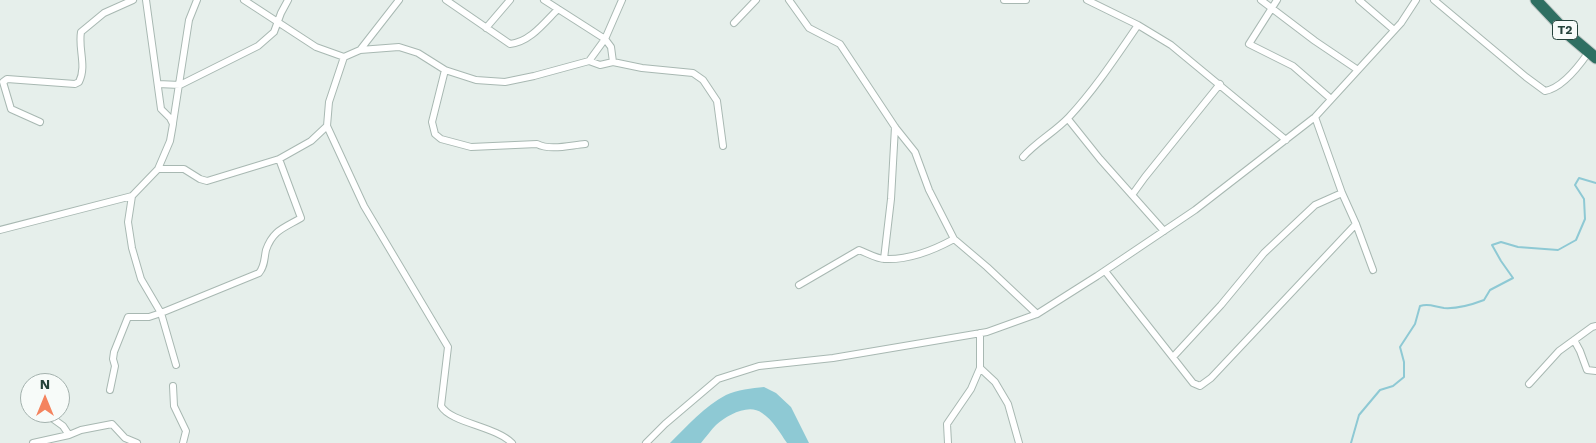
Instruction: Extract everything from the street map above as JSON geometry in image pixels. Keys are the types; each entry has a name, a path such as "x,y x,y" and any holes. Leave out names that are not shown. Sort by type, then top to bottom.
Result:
{"highway":[{"name":"T2","path":"1536,0 1592,55"}],"street":[{"path":"40,122 11,109 3,82 7,79 76,84 82,77 83,67 81,32 104,14 134,0"},
{"path":"146,0 161,109 173,124"},
{"path":"0,230 132,196 158,169 170,141 189,20 197,0"},
{"path":"244,0 316,47 344,57 360,50 399,47 418,52 445,70 476,80 504,82 534,76 589,60 605,39 622,0"},
{"path":"158,84 180,85 258,46 274,32 279,22 280,14 288,0"},
{"path":"360,50 399,0"},
{"path":"446,0 510,44 516,44 531,36 558,9"},
{"path":"486,28 510,0"},
{"path":"544,0 605,39 611,47 613,62"},
{"path":"734,23 756,0"},
{"path":"789,0 809,28 840,44 895,127 915,152 929,190 954,239 1037,314"},
{"path":"1004,0 1026,0"},
{"path":"1087,0 1138,25 1171,45 1286,140"},
{"path":"1261,0 1315,41 1358,70"},
{"path":"1277,0 1249,44 1293,66 1332,99"},
{"path":"1359,0 1394,30"},
{"path":"646,443 665,424 718,379 759,366 833,358 980,333 1037,314 1195,210 1315,117 1394,30 1416,0"},
{"path":"1434,0 1526,77 1546,91 1557,85 1592,55"},
{"path":"1023,157 1068,119 1101,79 1138,25"},
{"path":"344,57 329,102 327,126 368,213 448,347 441,406 451,416 483,426 508,438 512,443"},
{"path":"589,60 600,65 613,62 642,68 693,73 703,80 717,101 723,146"},
{"path":"445,70 432,122 435,134 441,139 471,147 537,144 543,147 551,147 585,144"},
{"path":"1132,195 1220,84"},
{"path":"1315,117 1342,193 1373,270"},
{"path":"1068,119 1100,160 1164,231"},
{"path":"158,169 184,169 207,181 279,159 311,141 327,126"},
{"path":"884,259 891,198 895,127"},
{"path":"110,390 114,366 112,359 128,317 149,317 161,313 259,273 263,268 267,249 274,233 301,218 279,159"},
{"path":"1172,357 1221,305 1264,253 1316,205 1342,193"},
{"path":"132,196 128,222 132,248 141,279 161,313 176,365"},
{"path":"1105,271 1193,384 1200,386 1211,378 1356,224"},
{"path":"799,284 859,250 884,259 903,257 934,250 954,239"},
{"path":"1528,384 1559,351 1596,326"},
{"path":"948,443 947,424 971,389 980,368 980,333"},
{"path":"1574,340 1587,370 1596,371"},
{"path":"980,368 995,382 1008,404 1019,443"},
{"path":"173,386 174,406 186,432 182,443"},
{"path":"59,423 69,435"},
{"path":"33,443 112,424 125,438 138,443"}],"water":[{"path":"764,387 776,393 791,407 809,443 787,443 770,419 757,410 751,409 738,412 726,418 716,425 701,443 670,443 696,417 726,395"}],"waterway":[{"path":"1351,443 1359,415 1380,390 1393,386 1404,377 1404,362 1400,347 1415,324 1420,306 1429,305 1449,308 1469,305 1484,300 1490,290 1513,278 1492,245 1501,242 1518,247 1558,250 1576,240 1585,219 1584,199 1575,185 1579,178 1596,183"}]}
